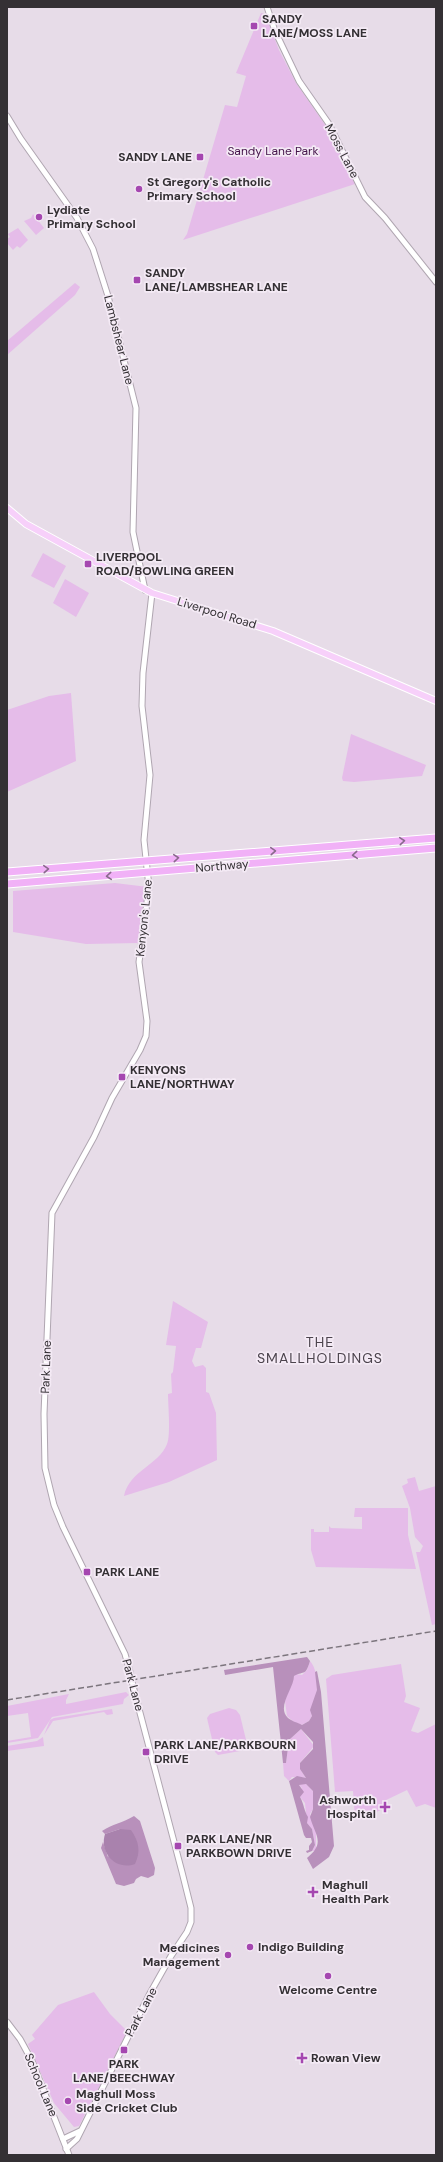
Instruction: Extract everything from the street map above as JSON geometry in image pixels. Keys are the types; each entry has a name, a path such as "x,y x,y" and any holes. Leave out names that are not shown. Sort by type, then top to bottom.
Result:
{"highway":[{"name":"Northway","path":"7,872 436,838"},
{"name":"Northway","path":"7,884 436,848"}],"main road":[{"name":"Liverpool Road","path":"7,508 26,524 145,590 273,631 436,701"}],"street":[{"name":"Moss Lane","path":"267,7 275,31 296,75 329,124 365,197 385,218 436,282"},
{"name":"Lambshear Lane","path":"7,116 21,139 77,218 93,249 109,298 136,408 133,532 145,590"},
{"name":"Kenyon's Lane","path":"50,1221 54,1207 75,1174 146,1036 147,1021 139,962 149,892 144,834 150,775 142,706 143,673 152,593"},
{"name":"Park Lane","path":"50,1221 43,1435 47,1480 62,1527 122,1649 130,1672 191,1908 191,1922 187,1932 171,1956 146,2002 77,2139 68,2153"},
{"name":"School Lane","path":"7,2022 20,2040 32,2061 68,2153"},
{"path":"63,2139 80,2131"}],"green space":[{"name":"Sandy Lane Park","path":"261,13 265,14 279,50 296,83 328,129 355,184 183,240 187,234 225,105 237,107 246,76 236,73"},
{"path":"33,214 44,228 36,235 24,221 31,218"},
{"path":"18,228 28,240 20,248 17,246 13,250 7,243 7,239 10,237 8,234"},
{"path":"75,283 80,287 75,295 7,355 7,341"},
{"path":"43,553 66,566 54,588 31,576"},
{"path":"65,579 89,593 76,617 53,603"},
{"path":"71,693 76,761 7,792 7,710 49,696"},
{"path":"351,734 426,765 422,776 354,782 343,781 342,778"},
{"path":"115,883 148,887 139,943 86,944 13,932 13,891"},
{"path":"173,1301 208,1322 201,1348 196,1348 192,1361 195,1367 203,1365 206,1368 206,1392 209,1393 216,1413 217,1460 169,1482 124,1496 127,1487 132,1480 158,1457 167,1444 169,1427 168,1394 172,1393 171,1374 173,1372 176,1346 166,1345"},
{"path":"415,1477 419,1491 436,1486 436,1624 432,1625 416,1552 420,1552 423,1546 415,1537 410,1508 402,1486 408,1483 407,1479"},
{"path":"355,1508 408,1508 408,1535 416,1569 316,1567 311,1550 311,1529 314,1529 314,1532 329,1532 329,1526 331,1528 362,1529 362,1517 354,1517"},
{"path":"310,1661 314,1667 316,1675 317,1691 311,1710 312,1716 309,1721 302,1725 295,1723 287,1716 285,1701 294,1676 296,1674 302,1675 307,1670"},
{"path":"401,1664 406,1696 404,1702 420,1708 411,1731 418,1733 436,1724 436,1808 425,1804 416,1807 407,1790 382,1802 385,1808 359,1820 355,1818 353,1791 335,1792 326,1679 332,1675"},
{"path":"126,1692 129,1695 124,1699 123,1704 52,1717 38,1738 7,1743 7,1741 31,1737 28,1713 7,1716 7,1706 69,1694 66,1704"},
{"path":"229,1708 236,1710 240,1715 247,1744 240,1751 218,1755 215,1752 207,1718 210,1714"},
{"path":"112,1709 113,1714 107,1715 104,1712 53,1721 44,1735 50,1720 54,1718"},
{"path":"301,1729 314,1746 300,1763 302,1772 306,1778 292,1777 289,1781 284,1776 283,1763 286,1763 289,1740"},
{"path":"43,1737 44,1746 7,1751 7,1746 37,1741"},
{"path":"306,1784 313,1791 313,1809 310,1814 316,1827 316,1851 312,1851 315,1845 312,1829 307,1823 305,1803 300,1797 302,1788 299,1785"},
{"path":"94,1992 110,2014 127,2031 89,2108 84,2110 85,2114 79,2126 74,2127 54,2103 28,2044 35,2039 32,2035 58,2005"}],"shaded area":[{"path":"307,1657 310,1661 307,1669 306,1671 294,1676 286,1697 284,1708 285,1714 288,1718 302,1725 309,1721 312,1716 310,1710 317,1690 315,1672 317,1671 321,1692 334,1846 329,1857 313,1869 307,1858 313,1853 318,1843 310,1817 313,1809 313,1791 306,1784 299,1785 304,1792 300,1797 308,1817 307,1823 312,1829 315,1845 312,1851 307,1853 306,1851 309,1850 309,1846 312,1842 311,1838 306,1838 304,1835 289,1781 297,1776 306,1778 300,1769 300,1763 313,1749 313,1742 301,1729 289,1740 286,1763 283,1763 273,1667 225,1675 224,1670"},
{"path":"134,1816 140,1821 155,1868 154,1875 148,1878 141,1876 136,1879 134,1883 124,1886 116,1884 101,1848 103,1842 108,1857 120,1829 105,1834 102,1831"},
{"path":"120,1829 131,1830 136,1839 138,1855 135,1864 128,1866 116,1863 107,1854 104,1848 105,1834"}],"railway":[{"path":"7,1700 436,1631"}],"place":[{"name":"SANDY LANE/MOSS LANE","path":"254,26"},
{"name":"SANDY LANE","path":"200,157"},
{"name":"St Gregory's Catholic Primary School","path":"139,189"},
{"name":"Lydiate Primary School","path":"39,217"},
{"name":"SANDY LANE/LAMBSHEAR LANE","path":"137,280"},
{"name":"LIVERPOOL ROAD/BOWLING GREEN","path":"88,564"},
{"name":"KENYONS LANE/NORTHWAY","path":"122,1077"},
{"name":"PARK LANE","path":"87,1572"},
{"name":"PARK LANE/PARKBOURN DRIVE","path":"146,1752"},
{"name":"Ashworth Hospital","path":"385,1807"},
{"name":"PARK LANE/NR PARKBOWN DRIVE","path":"178,1846"},
{"name":"Maghull Health Park","path":"313,1892"},
{"name":"Indigo Building","path":"250,1947"},
{"name":"Medicines Management","path":"228,1955"},
{"name":"Welcome Centre","path":"328,1976"},
{"name":"PARK LANE/BEECHWAY","path":"124,2050"},
{"name":"Rowan View","path":"302,2058"},
{"name":"Maghull Moss Side Cricket Club","path":"68,2101"}],"district":[{"name":"THE SMALLHOLDINGS","path":"320,1350"}]}
